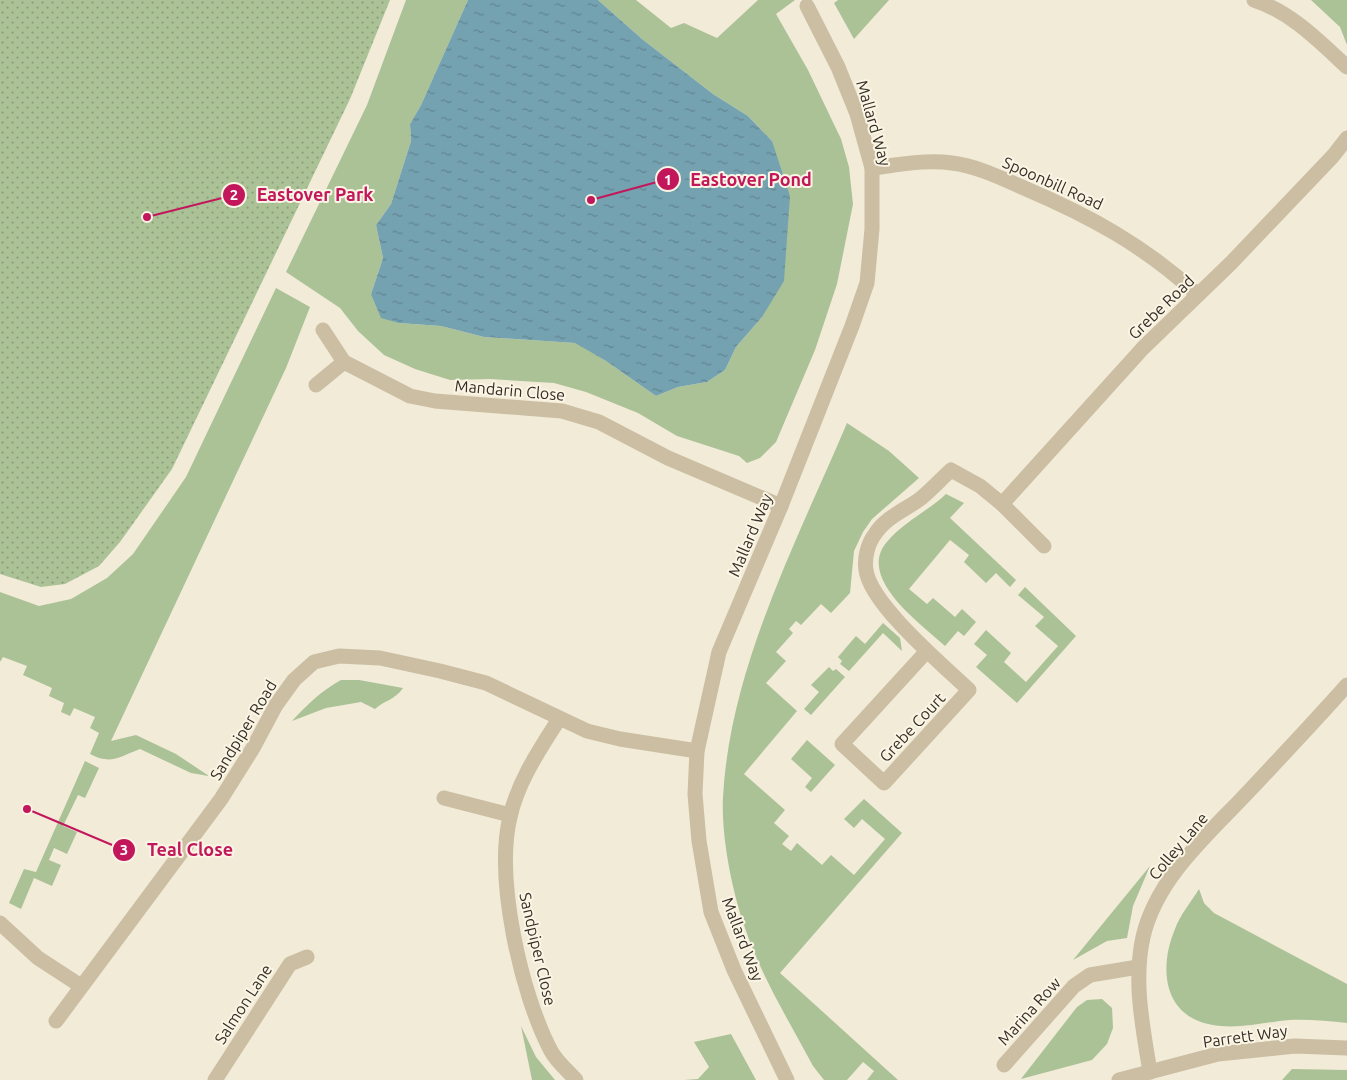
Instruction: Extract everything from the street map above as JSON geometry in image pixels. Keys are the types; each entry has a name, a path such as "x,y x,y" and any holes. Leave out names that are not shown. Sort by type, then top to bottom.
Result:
{"street":[{"path":"1254,0 1266,4 1302,25 1347,67"},
{"name":"Mallard Way","path":"787,1080 734,970 711,912 699,841 695,794 698,751 719,652 781,506 867,283 872,230 872,168 857,114 838,67 807,6"},
{"name":"Grebe Road","path":"1002,504 1143,348 1198,295 1333,156 1347,138"},
{"name":"Spoonbill Road","path":"872,168 932,161 970,167 995,175 1092,218 1122,235 1171,270 1198,295"},
{"name":"Mandarin Close","path":"323,330 344,362 410,396 435,401 562,410 599,422 668,458 781,506"},
{"path":"316,385 344,362"},
{"name":"Grebe Court","path":"927,651 842,744 884,783 969,690 927,651 872,588 866,571 866,555 875,534 896,513 920,499 951,470 980,486 1002,504"},
{"path":"1002,504 1044,546"},
{"name":"Sandpiper Road","path":"56,1021 221,799 280,699 294,680 314,662 340,656 380,658 440,670 486,683 587,731 620,739 698,751"},
{"name":"Colley Lane","path":"1150,1072 1140,1010 1138,967 1148,920 1164,888 1189,856 1347,685"},
{"name":"Sandpiper Close","path":"559,719 527,773 510,815 504,844 504,879 521,964 533,1009 552,1053 576,1080"},
{"path":"444,798 510,815"},
{"path":"0,923 38,958 81,986"},
{"name":"Salmon Lane","path":"215,1080 290,964 307,957"},
{"name":"Marina Row","path":"1004,1065 1074,986 1090,975 1138,967"},
{"name":"Parrett Way","path":"1119,1080 1218,1054 1294,1046 1347,1048"}],"green space":[{"path":"0,0 390,0 350,99 172,469 120,542 99,566 65,584 41,587 0,574"},
{"path":"406,0 468,0 421,105 410,124 411,141 391,204 376,225 383,258 371,294 399,323 441,326 484,337 576,343 606,361 656,396 678,387 707,382 725,370 736,347 762,317 772,141 748,116 713,94 642,39 598,0 636,0 671,28 684,23 717,38 758,0 795,0 776,14 808,70 841,139 849,167 853,204 837,284 815,350 776,442 760,458 747,463 739,456 677,436 638,413 586,392 554,383 490,379 450,380 415,369 384,355 358,331 340,308 286,272 367,105"},
{"path":"838,0 889,0 854,39 834,3"},
{"path":"1311,0 1347,0 1347,45 1340,27"},
{"path":"276,288 310,307 286,368 111,741 136,735 176,754 209,776 191,773 140,749 115,759 97,757 90,754 99,733 90,728 95,717 74,708 70,716 61,712 64,703 49,696 52,688 23,675 27,666 3,657 0,662 0,592 39,606 71,599 107,578 133,554 186,477"},
{"path":"847,423 889,451 919,478 872,519 863,532 854,551 850,593 831,613 821,604 801,625 796,621 789,629 793,633 776,652 786,661 766,683 797,711 744,774 785,810 774,823 789,836 782,844 791,851 797,843 822,865 831,855 854,875 885,839 862,819 854,828 844,819 864,799 902,833 780,973 898,1080 867,1080 874,1071 863,1062 847,1080 824,1080 813,1066 776,998 752,946 740,913 732,881 724,829 723,797 728,748 738,700 752,653 788,559"},
{"path":"946,494 964,503 950,518 1016,580 1010,587 996,573 986,583 964,562 969,555 950,540 909,589 927,604 933,598 955,617 962,609 976,622 964,636 958,631 945,646 896,600 886,586 880,571 879,557 892,536"},
{"path":"1025,587 1076,636 1017,703 976,667 987,655 974,644 986,630 1011,653 1004,662 1026,682 1058,646 1035,626 1044,617 1018,595"},
{"path":"883,623 900,638 902,651 883,633 849,671 840,664 842,661 838,657 856,636 865,644"},
{"path":"829,667 833,671 836,669 845,677 811,715 804,709 819,692 811,685"},
{"path":"341,680 359,680 403,688 397,695 375,709 361,702 326,708 292,721 315,698"},
{"path":"807,740 835,765 811,792 805,787 812,778 791,759"},
{"path":"85,761 99,768 85,798 78,795 63,826 77,832 67,854 54,848 49,860 61,865 52,886 34,878 21,909 9,903 24,869 36,872"},
{"path":"1150,866 1133,906 1127,938 1107,941 1073,960"},
{"path":"1199,889 1204,903 1214,913 1347,984 1347,1023 1296,1020 1246,1026 1221,1026 1202,1022 1188,1015 1177,1005 1170,992 1167,978 1167,962 1177,924"},
{"path":"1102,999 1112,1008 1113,1028 1107,1044 1092,1060 1021,1079 1077,1007 1087,1000"},
{"path":"521,1026 536,1057 555,1080 532,1080"},
{"path":"731,1034 756,1080 684,1080 698,1079 709,1067 694,1042"},
{"path":"1292,1069 1347,1070 1347,1080 1282,1080"}],"water":[{"path":"468,0 598,0 642,39 713,94 748,116 772,141 790,196 784,281 762,317 736,347 725,370 707,382 678,387 656,396 606,361 575,343 484,337 441,326 399,323 381,318 371,294 383,258 376,225 391,204 411,141 410,124 421,105"}],"place":[{"name":"Eastover Pond","path":"591,200"},
{"name":"Eastover Park","path":"147,217"},
{"name":"Teal Close","path":"27,809"}]}
